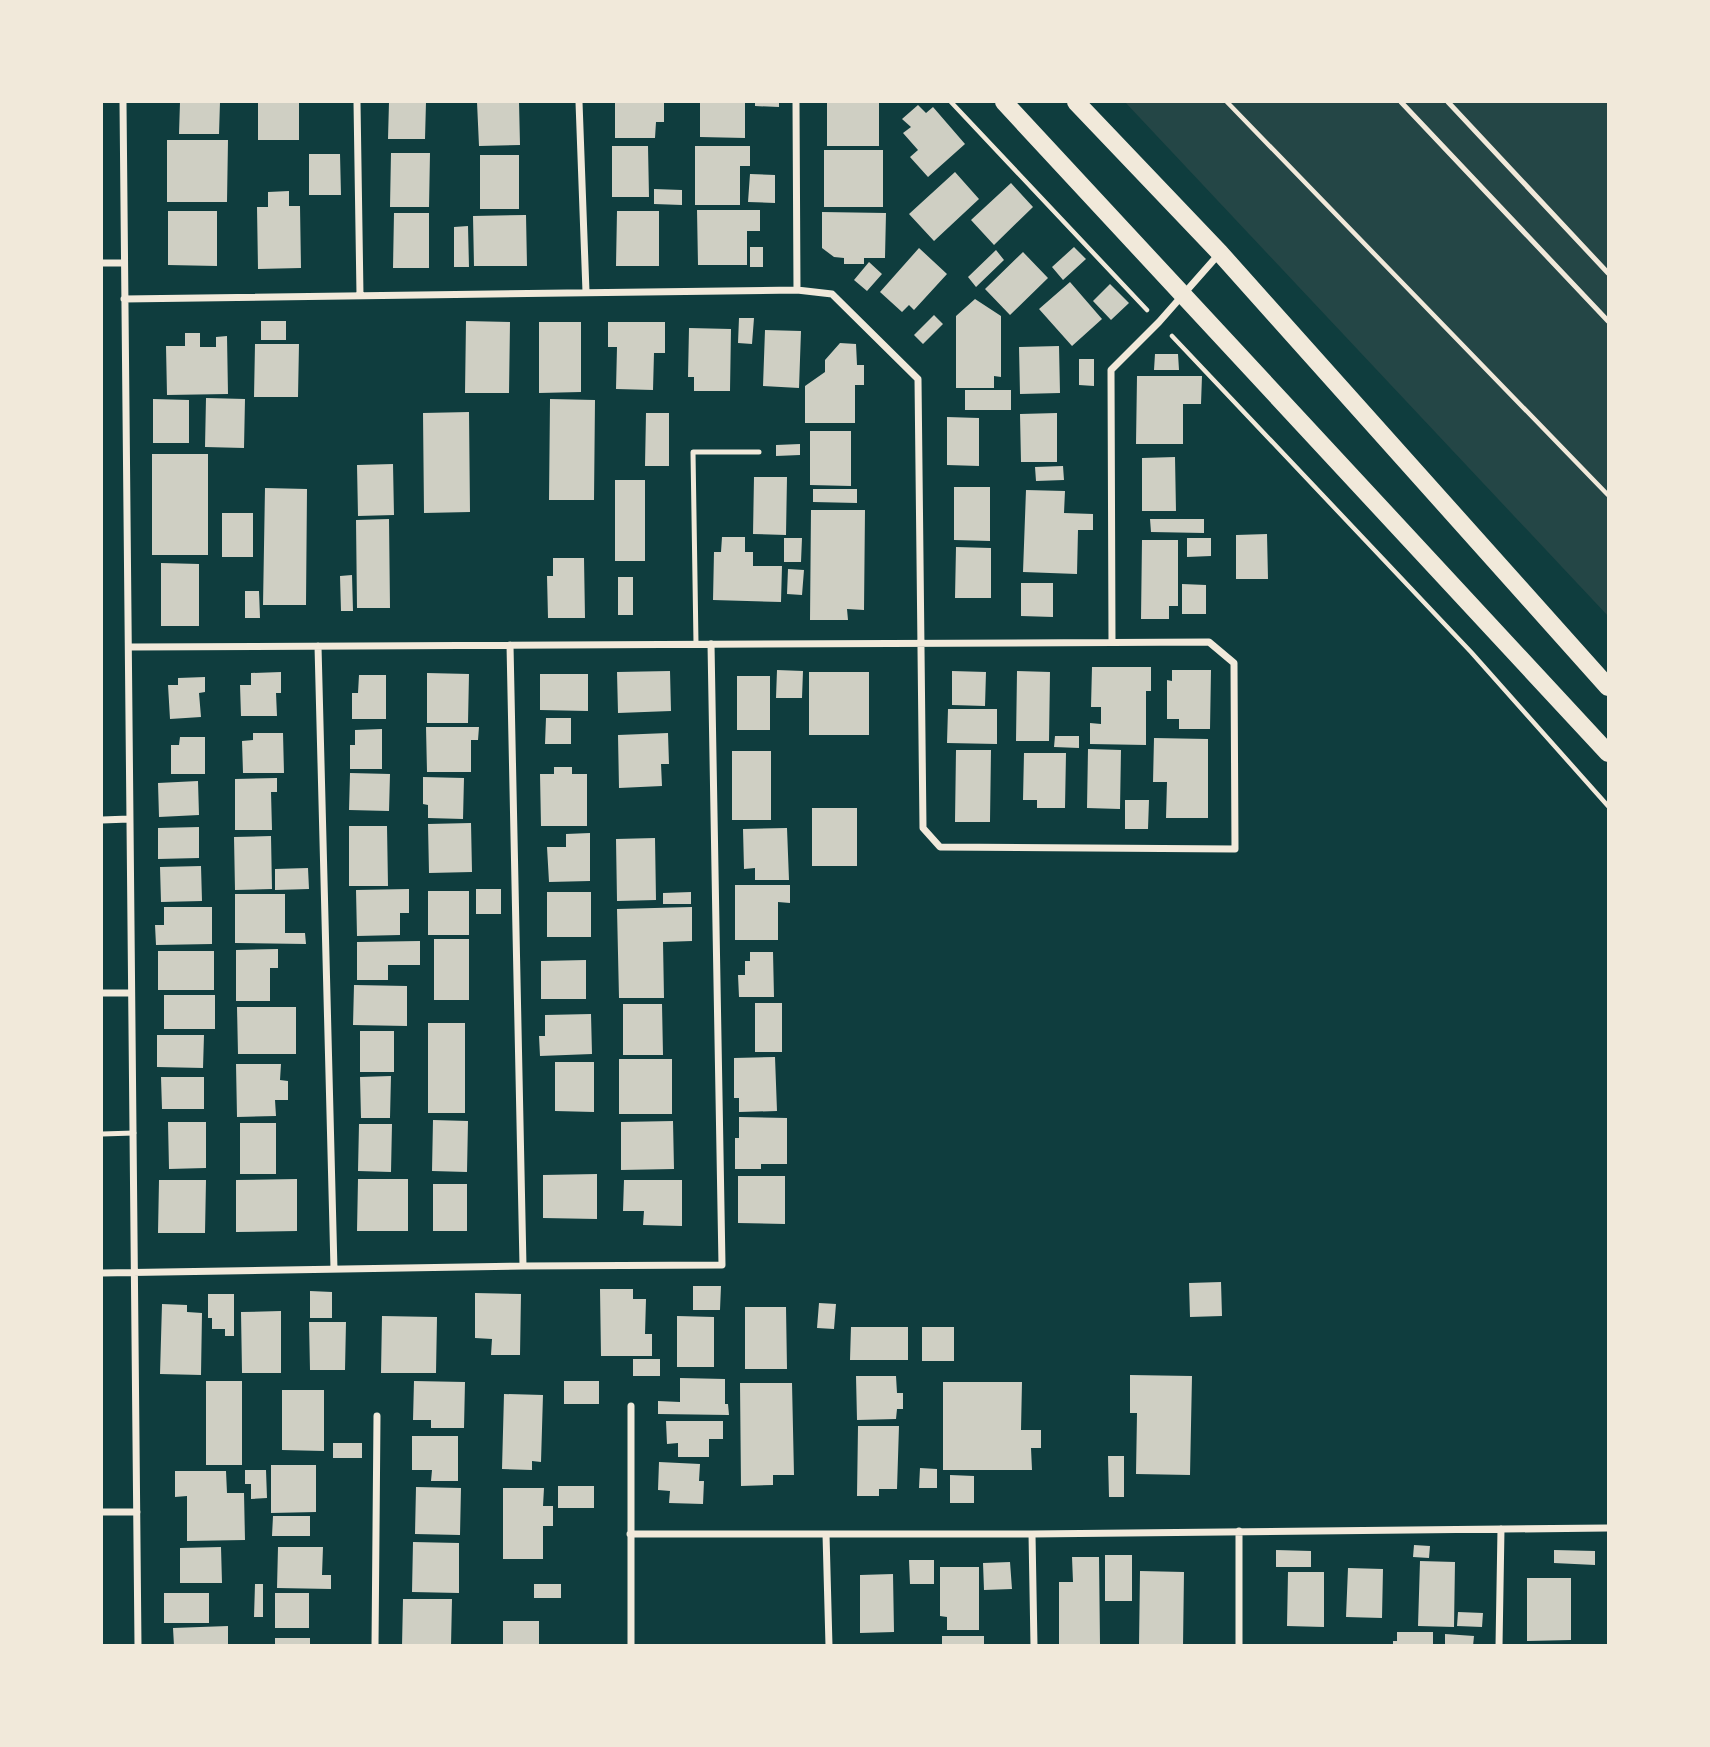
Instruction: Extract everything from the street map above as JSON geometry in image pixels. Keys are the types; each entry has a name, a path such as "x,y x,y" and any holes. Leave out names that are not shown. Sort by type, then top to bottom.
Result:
{"main road":[{"path":"1003,102 1608,753"},
{"path":"1076,102 1220,253 1608,687"}],"street":[{"path":"123,102 138,1646"},
{"path":"358,102 360,295"},
{"path":"579,102 586,292"},
{"path":"796,102 797,290"},
{"path":"1112,641 1111,370 1220,253"},
{"path":"102,263 123,263"},
{"path":"124,299 797,290 832,294 918,379 922,643 923,828 940,847 1235,849 1234,663 1209,642 1112,641 922,643 130,647"},
{"path":"102,1273 722,1265 711,643"},
{"path":"510,645 523,1266"},
{"path":"318,646 334,1269"},
{"path":"102,820 129,819"},
{"path":"102,993 130,993"},
{"path":"631,1406 631,1646"},
{"path":"375,1646 377,1416"},
{"path":"102,1512 137,1512"},
{"path":"629,1534 1032,1534 1608,1528"},
{"path":"1499,1646 1501,1529"},
{"path":"1239,1531 1240,1646"},
{"path":"827,1534 829,1646"},
{"path":"1032,1534 1034,1646"}],"lane":[{"path":"1401,102 1608,321"},
{"path":"1448,102 1608,273"},
{"path":"696,643 693,452 759,452"},
{"path":"102,1134 134,1133"}],"path":[{"path":"951,102 1471,652 1608,806"},
{"path":"1227,102 1608,495"}],"shaded area":[{"path":"1125,102 1608,102 1608,616"}],"building":[{"path":"180,102 220,102 219,134 179,134"},
{"path":"258,102 299,102 299,140 258,140"},
{"path":"389,102 426,102 425,139 388,139"},
{"path":"477,102 519,102 520,145 479,146"},
{"path":"615,102 664,102 664,122 656,122 655,138 615,138"},
{"path":"700,102 745,102 745,138 700,137"},
{"path":"755,102 779,102 779,107 755,106"},
{"path":"827,102 879,102 879,146 827,146"},
{"path":"918,105 926,113 933,107 965,144 928,177 910,157 918,150 903,133 911,127 902,119"},
{"path":"167,140 228,140 227,202 167,202"},
{"path":"612,146 648,146 649,197 612,197"},
{"path":"695,146 750,146 750,166 740,166 740,205 695,205"},
{"path":"824,150 883,150 883,207 824,207"},
{"path":"391,153 430,153 429,207 390,207"},
{"path":"309,154 340,154 341,195 309,195"},
{"path":"480,155 519,155 519,209 480,209"},
{"path":"955,172 979,199 934,241 909,214"},
{"path":"750,174 775,175 775,203 748,202"},
{"path":"1011,183 1033,207 994,245 971,220"},
{"path":"654,189 682,190 682,205 654,204"},
{"path":"289,191 289,206 300,206 301,268 258,269 257,207 268,207 268,192"},
{"path":"697,210 760,210 760,231 747,231 747,265 698,265"},
{"path":"168,211 217,211 217,266 168,265"},
{"path":"617,211 659,211 659,266 616,266"},
{"path":"822,212 886,213 885,258 864,258 864,264 844,264 844,258 834,257 822,248"},
{"path":"394,213 429,213 429,268 393,268"},
{"path":"526,215 527,266 474,266 473,216"},
{"path":"468,226 469,267 454,267 454,227"},
{"path":"750,247 763,247 763,267 750,267"},
{"path":"1074,247 1086,259 1063,280 1052,267"},
{"path":"919,248 947,274 914,310 909,305 902,312 880,292"},
{"path":"996,250 1004,260 976,287 968,277"},
{"path":"1023,252 1048,278 1010,315 985,289"},
{"path":"869,262 882,274 867,291 854,280"},
{"path":"1070,282 1102,319 1072,346 1039,309"},
{"path":"1110,284 1129,303 1111,320 1093,301"},
{"path":"975,299 1001,316 1001,377 994,376 994,388 956,388 956,316"},
{"path":"934,315 943,324 923,344 914,335"},
{"path":"739,318 754,318 752,344 738,343"},
{"path":"261,321 286,321 286,340 261,340"},
{"path":"466,321 510,322 509,393 465,393"},
{"path":"539,322 581,322 581,392 539,393"},
{"path":"608,322 665,322 665,353 654,353 653,390 616,389 617,347 608,347"},
{"path":"689,328 731,329 730,391 694,391 694,377 688,377"},
{"path":"765,330 801,331 799,388 763,386"},
{"path":"185,333 200,333 200,347 216,347 216,337 227,336 228,394 167,395 166,346 185,346"},
{"path":"840,343 856,344 857,365 864,365 864,385 855,385 855,423 805,423 805,386 825,372 825,360"},
{"path":"255,344 299,344 298,397 254,397"},
{"path":"1059,346 1060,393 1020,394 1019,347"},
{"path":"1155,354 1178,354 1179,370 1154,370"},
{"path":"1079,359 1094,359 1094,386 1079,385"},
{"path":"1137,376 1202,376 1201,404 1183,404 1183,444 1136,444"},
{"path":"965,390 1011,390 1011,410 965,410"},
{"path":"206,398 245,399 244,448 205,447"},
{"path":"153,399 189,400 189,443 153,443"},
{"path":"550,399 595,400 594,500 549,500"},
{"path":"469,412 470,512 424,513 423,413"},
{"path":"646,413 669,413 669,466 645,466"},
{"path":"1057,413 1057,462 1021,462 1020,414"},
{"path":"947,417 979,418 979,466 947,465"},
{"path":"810,431 851,431 851,486 810,485"},
{"path":"800,444 800,455 776,456 776,445"},
{"path":"152,454 208,454 208,555 152,555"},
{"path":"1175,457 1176,511 1142,511 1142,458"},
{"path":"393,464 394,515 358,516 357,465"},
{"path":"1063,466 1064,480 1036,481 1035,467"},
{"path":"754,477 787,477 786,535 753,534"},
{"path":"615,480 645,480 645,561 615,561"},
{"path":"954,487 990,487 990,541 954,540"},
{"path":"265,488 307,489 306,605 263,605"},
{"path":"813,489 857,489 857,503 813,502"},
{"path":"1026,490 1065,491 1064,513 1093,514 1093,530 1078,530 1077,574 1023,572"},
{"path":"811,510 865,510 864,610 847,609 848,620 810,620"},
{"path":"222,513 253,513 253,557 222,557"},
{"path":"389,519 390,608 357,608 356,520"},
{"path":"1150,519 1204,519 1204,533 1151,532"},
{"path":"1267,534 1268,579 1236,579 1236,535"},
{"path":"722,537 745,537 745,552 753,552 753,566 782,566 781,602 713,600 714,552 721,552"},
{"path":"784,538 802,538 801,562 784,562"},
{"path":"1187,538 1211,538 1211,556 1187,557"},
{"path":"1142,540 1178,540 1178,606 1169,606 1169,619 1141,619"},
{"path":"956,547 991,548 991,598 955,598"},
{"path":"553,558 584,558 585,618 548,618 547,576 553,576"},
{"path":"161,563 199,564 199,626 161,626"},
{"path":"788,569 804,570 802,595 787,594"},
{"path":"352,575 353,611 341,611 340,576"},
{"path":"618,577 633,577 633,615 618,615"},
{"path":"1021,583 1053,583 1053,617 1021,616"},
{"path":"1182,584 1206,585 1206,614 1182,614"},
{"path":"245,591 259,591 260,618 245,618"},
{"path":"1092,667 1151,667 1151,691 1146,691 1146,745 1090,744 1090,723 1101,724 1101,707 1091,707"},
{"path":"777,670 803,671 802,698 776,698"},
{"path":"1172,670 1211,670 1210,729 1179,729 1179,719 1167,719 1167,680 1172,681"},
{"path":"670,671 671,711 618,713 617,672"},
{"path":"952,671 986,672 985,706 952,705"},
{"path":"1017,671 1050,672 1049,741 1016,741"},
{"path":"281,672 281,693 276,693 277,716 241,716 240,685 251,685 251,673"},
{"path":"809,672 869,672 869,735 809,735"},
{"path":"427,673 469,674 468,723 427,723"},
{"path":"540,674 588,674 588,711 540,710"},
{"path":"359,675 386,675 386,719 352,719 352,693 358,693"},
{"path":"737,676 770,676 770,730 737,730"},
{"path":"205,677 205,692 199,693 201,717 170,719 168,685 178,685 178,678"},
{"path":"948,709 997,709 997,744 947,743"},
{"path":"546,718 571,718 571,744 545,744"},
{"path":"426,727 479,727 478,740 471,740 471,772 427,772"},
{"path":"382,729 382,769 350,769 350,745 355,745 355,730"},
{"path":"253,733 283,733 284,773 243,773 242,741 253,740"},
{"path":"668,733 669,764 661,764 662,786 619,788 618,735"},
{"path":"1055,736 1079,736 1079,748 1054,747"},
{"path":"180,737 205,737 205,774 171,774 171,745 179,745"},
{"path":"1154,738 1208,739 1208,818 1166,818 1167,782 1153,782"},
{"path":"1088,749 1121,750 1120,809 1087,808"},
{"path":"956,750 991,750 990,822 955,822"},
{"path":"732,751 771,751 771,820 732,820"},
{"path":"1024,753 1066,753 1065,808 1037,808 1037,800 1023,800"},
{"path":"554,767 572,767 572,774 587,774 587,826 541,826 540,774 554,774"},
{"path":"350,773 390,774 389,811 349,810"},
{"path":"423,777 464,778 463,819 428,818 428,805 423,804"},
{"path":"277,778 277,792 271,792 272,830 235,830 235,779"},
{"path":"198,781 199,815 159,817 158,783"},
{"path":"1125,800 1149,800 1148,829 1125,829"},
{"path":"812,808 857,808 857,866 812,866"},
{"path":"471,823 472,872 429,873 428,824"},
{"path":"349,826 387,826 388,886 349,886"},
{"path":"199,827 199,858 158,859 158,828"},
{"path":"787,828 789,880 755,880 755,868 744,869 743,829"},
{"path":"590,833 590,881 549,882 547,847 566,847 566,834"},
{"path":"271,836 272,889 235,890 234,837"},
{"path":"655,838 656,900 617,901 616,839"},
{"path":"201,866 202,901 161,902 160,867"},
{"path":"308,868 309,889 275,890 275,869"},
{"path":"735,885 790,885 790,903 778,902 778,940 735,940"},
{"path":"409,889 409,913 400,913 400,935 357,936 356,890"},
{"path":"476,889 501,889 501,914 476,914"},
{"path":"428,891 469,891 469,935 428,935"},
{"path":"547,892 591,892 591,937 547,937"},
{"path":"691,892 691,904 663,904 663,893"},
{"path":"235,894 285,894 285,933 305,933 306,944 235,943"},
{"path":"164,907 212,907 212,944 156,945 155,925 164,925"},
{"path":"692,907 692,941 663,942 664,998 619,998 617,909"},
{"path":"434,939 469,939 469,1000 434,1000"},
{"path":"420,941 420,965 388,965 388,980 357,980 357,942"},
{"path":"278,949 278,968 270,968 270,1001 236,1001 236,950"},
{"path":"158,951 214,951 214,990 158,990"},
{"path":"750,952 773,952 774,997 739,997 738,975 745,975 745,961 750,961"},
{"path":"586,960 586,999 541,999 541,961"},
{"path":"354,985 407,986 407,1026 353,1025"},
{"path":"164,995 215,995 215,1029 164,1029"},
{"path":"755,1003 782,1003 782,1052 755,1052"},
{"path":"623,1004 662,1004 663,1055 623,1055"},
{"path":"237,1007 296,1007 296,1054 238,1054"},
{"path":"591,1014 592,1054 540,1056 539,1036 545,1036 545,1015"},
{"path":"428,1023 465,1023 465,1113 428,1113"},
{"path":"360,1031 394,1031 394,1072 360,1072"},
{"path":"157,1035 204,1035 203,1068 157,1067"},
{"path":"775,1057 777,1111 739,1112 739,1098 734,1098 734,1058"},
{"path":"619,1059 672,1059 672,1114 619,1114"},
{"path":"555,1062 594,1062 594,1112 555,1111"},
{"path":"236,1064 281,1064 280,1080 288,1081 288,1100 275,1100 276,1116 237,1117"},
{"path":"391,1076 390,1118 361,1118 360,1077"},
{"path":"161,1077 204,1077 204,1109 162,1109"},
{"path":"739,1117 787,1118 787,1164 761,1164 761,1169 735,1169 735,1138 739,1138"},
{"path":"433,1120 468,1121 467,1172 432,1171"},
{"path":"673,1121 674,1169 621,1170 621,1122"},
{"path":"168,1122 206,1122 206,1168 169,1169"},
{"path":"240,1123 276,1123 276,1174 240,1174"},
{"path":"359,1124 392,1124 391,1172 358,1171"},
{"path":"597,1174 597,1219 543,1218 543,1175"},
{"path":"738,1176 785,1176 785,1224 738,1223"},
{"path":"297,1179 297,1231 236,1232 236,1180"},
{"path":"358,1179 408,1179 408,1231 357,1231"},
{"path":"159,1180 206,1180 205,1233 158,1233"},
{"path":"624,1180 682,1180 682,1226 643,1225 644,1211 623,1211"},
{"path":"433,1184 467,1184 467,1231 433,1231"},
{"path":"1221,1282 1222,1316 1190,1317 1189,1283"},
{"path":"693,1286 721,1286 720,1310 693,1310"},
{"path":"600,1289 633,1289 633,1299 646,1299 645,1334 652,1334 652,1356 601,1356"},
{"path":"310,1291 332,1292 332,1318 310,1318"},
{"path":"475,1293 521,1294 520,1355 491,1355 492,1339 475,1338"},
{"path":"208,1294 234,1294 234,1336 225,1336 225,1329 212,1329 212,1318 208,1318"},
{"path":"819,1303 836,1304 834,1329 817,1328"},
{"path":"162,1304 187,1305 187,1312 202,1313 201,1375 160,1374"},
{"path":"745,1307 786,1307 787,1369 745,1369"},
{"path":"281,1311 281,1373 242,1373 241,1312"},
{"path":"382,1316 437,1317 436,1373 381,1373"},
{"path":"677,1316 714,1317 714,1367 677,1367"},
{"path":"309,1322 346,1322 345,1370 310,1370"},
{"path":"851,1327 908,1327 908,1360 850,1360"},
{"path":"922,1327 954,1327 954,1361 922,1361"},
{"path":"633,1359 660,1359 660,1376 633,1376"},
{"path":"1130,1375 1192,1376 1190,1475 1136,1474 1137,1413 1130,1413"},
{"path":"856,1376 896,1376 897,1393 903,1393 903,1409 897,1409 896,1419 857,1420"},
{"path":"680,1378 725,1379 725,1404 728,1404 729,1415 658,1414 658,1401 680,1402"},
{"path":"206,1381 242,1381 242,1465 206,1465"},
{"path":"414,1381 465,1382 464,1428 431,1428 431,1420 413,1420"},
{"path":"564,1381 599,1381 599,1404 564,1404"},
{"path":"943,1382 1022,1382 1021,1430 1041,1430 1041,1448 1031,1448 1032,1470 943,1470"},
{"path":"740,1383 792,1383 794,1475 773,1475 773,1485 741,1486"},
{"path":"282,1390 324,1390 324,1451 282,1450"},
{"path":"504,1394 543,1395 541,1462 532,1461 532,1470 502,1469"},
{"path":"666,1421 723,1421 723,1439 709,1439 709,1457 678,1457 678,1443 667,1444"},
{"path":"858,1426 899,1426 897,1489 879,1489 879,1496 857,1496"},
{"path":"412,1436 458,1436 458,1481 431,1481 432,1470 412,1470"},
{"path":"333,1443 362,1443 362,1458 333,1458"},
{"path":"1108,1456 1124,1456 1124,1497 1109,1497"},
{"path":"659,1462 700,1464 699,1481 704,1481 703,1504 669,1503 670,1491 658,1490"},
{"path":"271,1465 316,1465 316,1512 271,1513"},
{"path":"920,1468 937,1469 937,1488 919,1488"},
{"path":"245,1470 266,1470 267,1498 251,1499 251,1484 245,1484"},
{"path":"175,1471 226,1471 227,1493 244,1493 245,1540 187,1541 187,1496 175,1497"},
{"path":"950,1475 974,1476 974,1503 950,1503"},
{"path":"558,1486 594,1486 594,1508 558,1508"},
{"path":"416,1487 461,1488 460,1535 415,1534"},
{"path":"503,1488 544,1488 543,1506 553,1506 553,1526 543,1526 543,1559 503,1559"},
{"path":"273,1516 310,1516 310,1536 272,1536"},
{"path":"413,1542 459,1543 459,1593 412,1592"},
{"path":"1414,1545 1430,1546 1429,1558 1413,1557"},
{"path":"221,1547 222,1583 180,1583 180,1548"},
{"path":"278,1547 323,1547 322,1575 331,1575 331,1589 277,1588"},
{"path":"1276,1550 1311,1551 1311,1567 1276,1567"},
{"path":"1554,1550 1595,1551 1595,1565 1554,1563"},
{"path":"1105,1555 1132,1555 1132,1601 1105,1601"},
{"path":"1072,1557 1099,1557 1100,1644 1059,1644 1059,1582 1073,1582"},
{"path":"909,1560 934,1560 934,1584 910,1584"},
{"path":"1420,1561 1455,1562 1454,1627 1418,1626"},
{"path":"1010,1562 1012,1589 984,1590 983,1563"},
{"path":"940,1567 979,1567 979,1630 947,1630 947,1617 940,1616"},
{"path":"1348,1568 1383,1569 1382,1618 1346,1617"},
{"path":"1140,1571 1184,1572 1183,1646 1139,1646"},
{"path":"1288,1572 1324,1572 1324,1627 1287,1626"},
{"path":"893,1574 894,1632 860,1633 860,1575"},
{"path":"1527,1578 1571,1578 1571,1640 1527,1641"},
{"path":"255,1584 263,1584 263,1617 254,1617"},
{"path":"534,1584 561,1584 561,1598 534,1598"},
{"path":"164,1593 209,1593 209,1623 164,1623"},
{"path":"275,1593 309,1593 309,1628 275,1628"},
{"path":"403,1599 452,1599 451,1646 402,1646"},
{"path":"1458,1612 1483,1613 1482,1627 1457,1626"},
{"path":"503,1621 539,1621 539,1646 503,1646"},
{"path":"228,1626 228,1646 174,1646 173,1628"},
{"path":"1397,1632 1433,1632 1433,1646 1393,1646 1393,1641 1397,1641"},
{"path":"1445,1634 1474,1636 1473,1646 1445,1646"},
{"path":"942,1636 984,1636 984,1646 942,1646"},
{"path":"275,1638 310,1638 310,1646 275,1646"}]}
